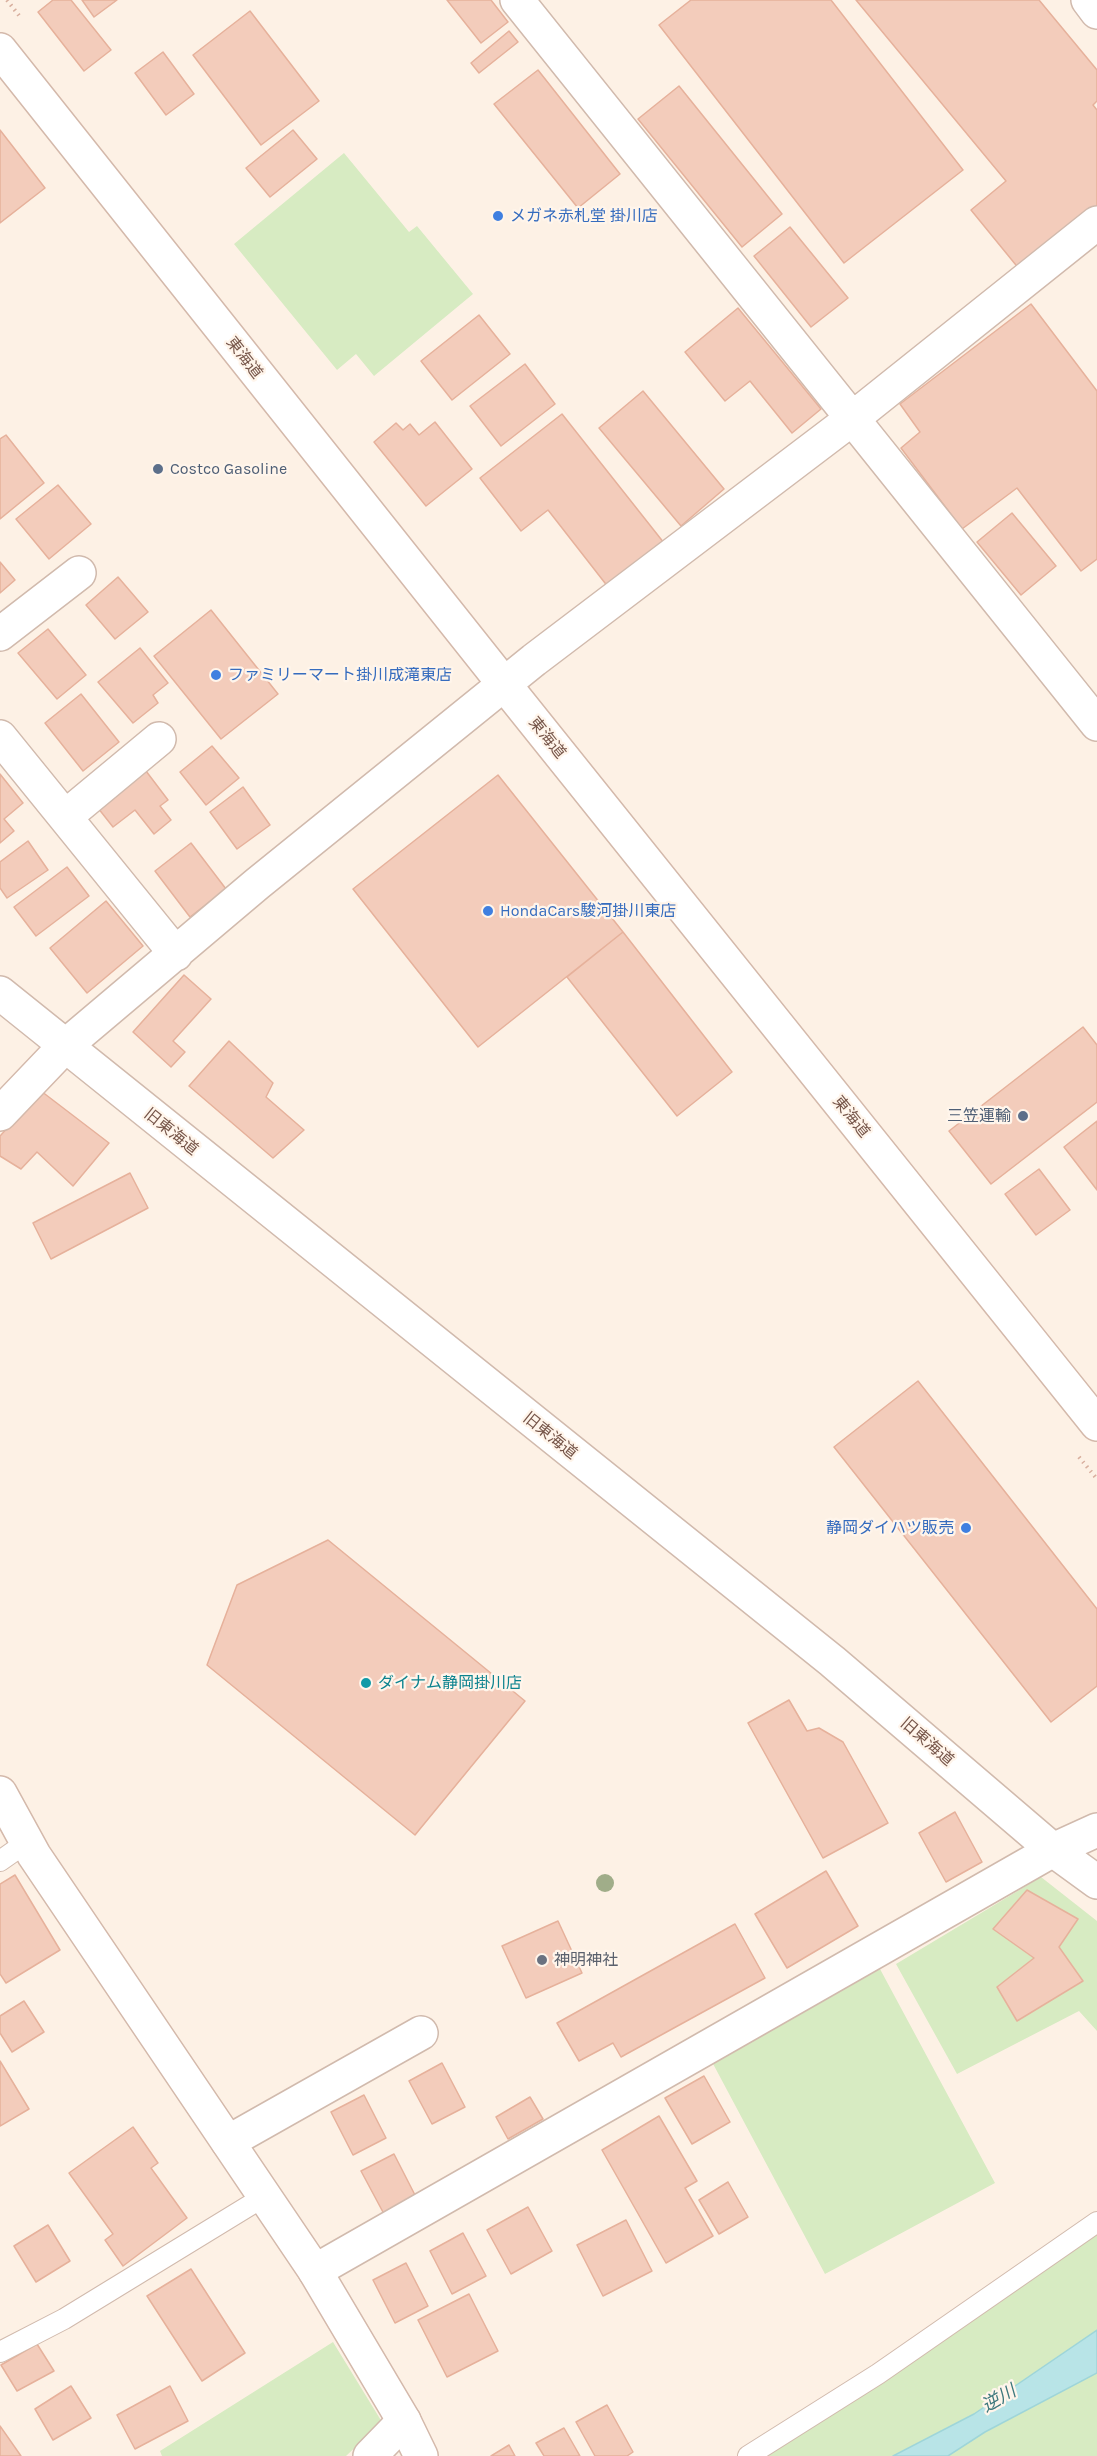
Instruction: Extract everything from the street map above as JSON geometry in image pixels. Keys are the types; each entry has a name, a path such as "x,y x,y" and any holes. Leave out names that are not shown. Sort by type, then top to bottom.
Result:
{"street":[{"path":"517,0 1097,724"},
{"path":"1088,0 1097,12"},
{"name":"東海道","path":"0,50 1097,1424"},
{"path":"0,1114 64,1047 257,884 504,684 853,418 1097,223"},
{"path":"0,634 79,573"},
{"path":"0,737 176,954"},
{"path":"65,817 159,739"},
{"name":"旧東海道","path":"0,993 64,1047 832,1661 1053,1850 1097,1882"},
{"path":"0,1793 27,1842 315,2271 404,2421 422,2456"},
{"path":"315,2271 1053,1850 1097,1830"},
{"path":"228,2142 421,2033"},
{"path":"370,2456 404,2421"}],"lane":[{"path":"0,1861 27,1842"},
{"path":"0,2352 64,2319 265,2196"},
{"path":"748,2456 878,2374 1097,2222"}],"green space":[{"path":"344,153 409,232 417,226 473,294 374,376 356,354 337,370 234,244"},
{"path":"1041,1877 1097,1921 1097,2031 1079,2011 957,2074 896,1964"},
{"path":"880,1969 995,2183 825,2274 711,2060"},
{"path":"1097,2222 1097,2456 748,2456"},
{"path":"333,2342 382,2422 346,2456 162,2456 160,2451"}],"water":[{"name":"逆川","path":"1097,2330 1097,2373 985,2432 948,2456 893,2456 974,2414"}],"building":[{"path":"53,0 71,0 111,50 84,71 38,12"},
{"path":"82,0 117,0 94,17"},
{"path":"447,0 491,0 508,22 481,43"},
{"path":"691,0 831,0 963,170 844,263 659,25"},
{"path":"856,0 1039,0 1097,70 1097,101 1093,105 1097,110 1097,206 1020,270 971,210 1006,181"},
{"path":"250,11 319,101 261,145 193,55"},
{"path":"509,31 518,42 479,73 471,63"},
{"path":"163,52 194,94 166,115 135,73"},
{"path":"538,70 620,174 578,208 494,104"},
{"path":"679,86 782,214 742,247 638,119"},
{"path":"0,130 45,188 0,223"},
{"path":"293,130 317,159 270,197 246,168"},
{"path":"790,227 848,298 811,327 754,256"},
{"path":"1031,304 1097,391 1097,559 1081,571 1017,488 962,529 901,448 920,432 900,404"},
{"path":"738,308 821,409 792,433 750,381 725,401 685,352"},
{"path":"479,315 510,354 452,400 421,361"},
{"path":"525,364 555,404 501,446 470,406"},
{"path":"643,391 724,489 681,526 599,428"},
{"path":"562,414 668,548 612,592 548,510 521,531 480,478"},
{"path":"435,422 472,469 426,506 374,442 396,423 403,430 410,424 419,435"},
{"path":"6,435 44,483 0,519 0,439"},
{"path":"58,485 91,524 49,559 16,519"},
{"path":"1012,513 1056,566 1021,595 977,542"},
{"path":"0,562 15,580 0,593"},
{"path":"118,577 148,612 115,639 86,605"},
{"name":"ファミリーマート掛川成滝東店","path":"211,610 278,694 221,739 154,656"},
{"path":"48,629 86,675 57,699 18,653"},
{"path":"140,648 168,683 153,695 158,703 133,723 98,682"},
{"path":"81,694 119,742 83,771 45,723"},
{"path":"212,746 239,778 206,805 180,772"},
{"path":"146,771 168,800 160,806 171,820 154,834 135,810 113,827 98,808"},
{"path":"0,774 23,803 4,819 14,831 0,843"},
{"name":"HondaCars駿河掛川東店","path":"498,775 623,932 478,1047 353,889"},
{"path":"243,787 270,825 237,849 210,812"},
{"path":"28,841 48,870 7,898 0,888 0,862"},
{"path":"191,843 226,889 190,917 155,871"},
{"path":"67,867 89,896 36,936 14,907"},
{"path":"106,901 143,946 87,993 50,948"},
{"path":"623,932 732,1072 677,1116 567,977"},
{"path":"184,975 211,999 173,1041 185,1052 171,1067 133,1032"},
{"name":"三笠運輸","path":"1083,1027 1097,1045 1097,1102 991,1184 949,1131"},
{"path":"229,1041 273,1083 266,1097 304,1130 273,1158 189,1086"},
{"path":"41,1091 109,1143 73,1186 37,1152 21,1169 0,1156 0,1136"},
{"path":"1097,1121 1097,1190 1064,1147"},
{"path":"1039,1169 1070,1210 1036,1235 1005,1194"},
{"path":"130,1173 148,1208 51,1259 33,1223"},
{"name":"静岡ダイハツ販売","path":"918,1381 1097,1609 1097,1686 1051,1722 834,1447"},
{"name":"ダイナム静岡掛川店","path":"328,1540 525,1701 415,1835 207,1665 237,1585"},
{"path":"789,1700 807,1731 819,1728 843,1742 888,1823 823,1858 748,1723"},
{"path":"955,1812 982,1862 946,1882 919,1833"},
{"path":"826,1871 858,1926 787,1968 755,1914"},
{"path":"15,1875 60,1950 6,1983 0,1974 0,1884"},
{"path":"1027,1890 1078,1919 1059,1947 1083,1981 1017,2021 997,1987 1034,1958 993,1929"},
{"name":"神明神社","path":"558,1921 582,1973 526,1998 502,1946"},
{"path":"735,1924 765,1978 621,2057 613,2043 579,2061 557,2023"},
{"path":"24,2001 44,2032 12,2052 0,2033 0,2016"},
{"path":"0,2061 29,2109 0,2126"},
{"path":"442,2063 465,2107 432,2124 409,2081"},
{"path":"704,2076 730,2122 692,2144 665,2098"},
{"path":"364,2095 386,2138 353,2155 331,2112"},
{"path":"530,2097 543,2119 508,2139 496,2117"},
{"path":"659,2116 697,2181 685,2188 713,2236 666,2263 602,2150"},
{"path":"133,2127 158,2163 151,2168 187,2218 123,2266 105,2240 113,2234 69,2173"},
{"path":"394,2154 416,2197 384,2214 361,2171"},
{"path":"728,2182 748,2217 719,2234 699,2200"},
{"path":"528,2207 552,2251 511,2274 487,2230"},
{"path":"626,2220 652,2271 603,2296 577,2245"},
{"path":"48,2225 70,2261 36,2282 14,2246"},
{"path":"463,2233 486,2276 452,2294 430,2251"},
{"path":"406,2263 428,2306 395,2323 373,2280"},
{"path":"191,2269 245,2353 202,2381 147,2296"},
{"path":"469,2294 498,2351 447,2377 418,2320"},
{"path":"37,2344 54,2371 17,2391 1,2365"},
{"path":"71,2386 91,2418 53,2440 35,2409"},
{"path":"170,2386 188,2421 135,2449 117,2415"},
{"path":"607,2405 633,2452 627,2456 595,2456 576,2422"},
{"path":"0,2426 21,2456 0,2456"},
{"path":"564,2428 580,2456 544,2456 536,2443"},
{"path":"509,2445 515,2456 491,2456"}],"place":[{"name":"メガネ赤札堂 掛川店","path":"498,216"},
{"name":"Costco Gasoline","path":"158,469"},
{"name":"ファミリーマート掛川成滝東店","path":"216,675"},
{"name":"HondaCars駿河掛川東店","path":"488,911"},
{"name":"三笠運輸","path":"1023,1116"},
{"name":"静岡ダイハツ販売","path":"966,1528"},
{"name":"ダイナム静岡掛川店","path":"366,1683"},
{"name":"神明神社","path":"542,1960"}]}
